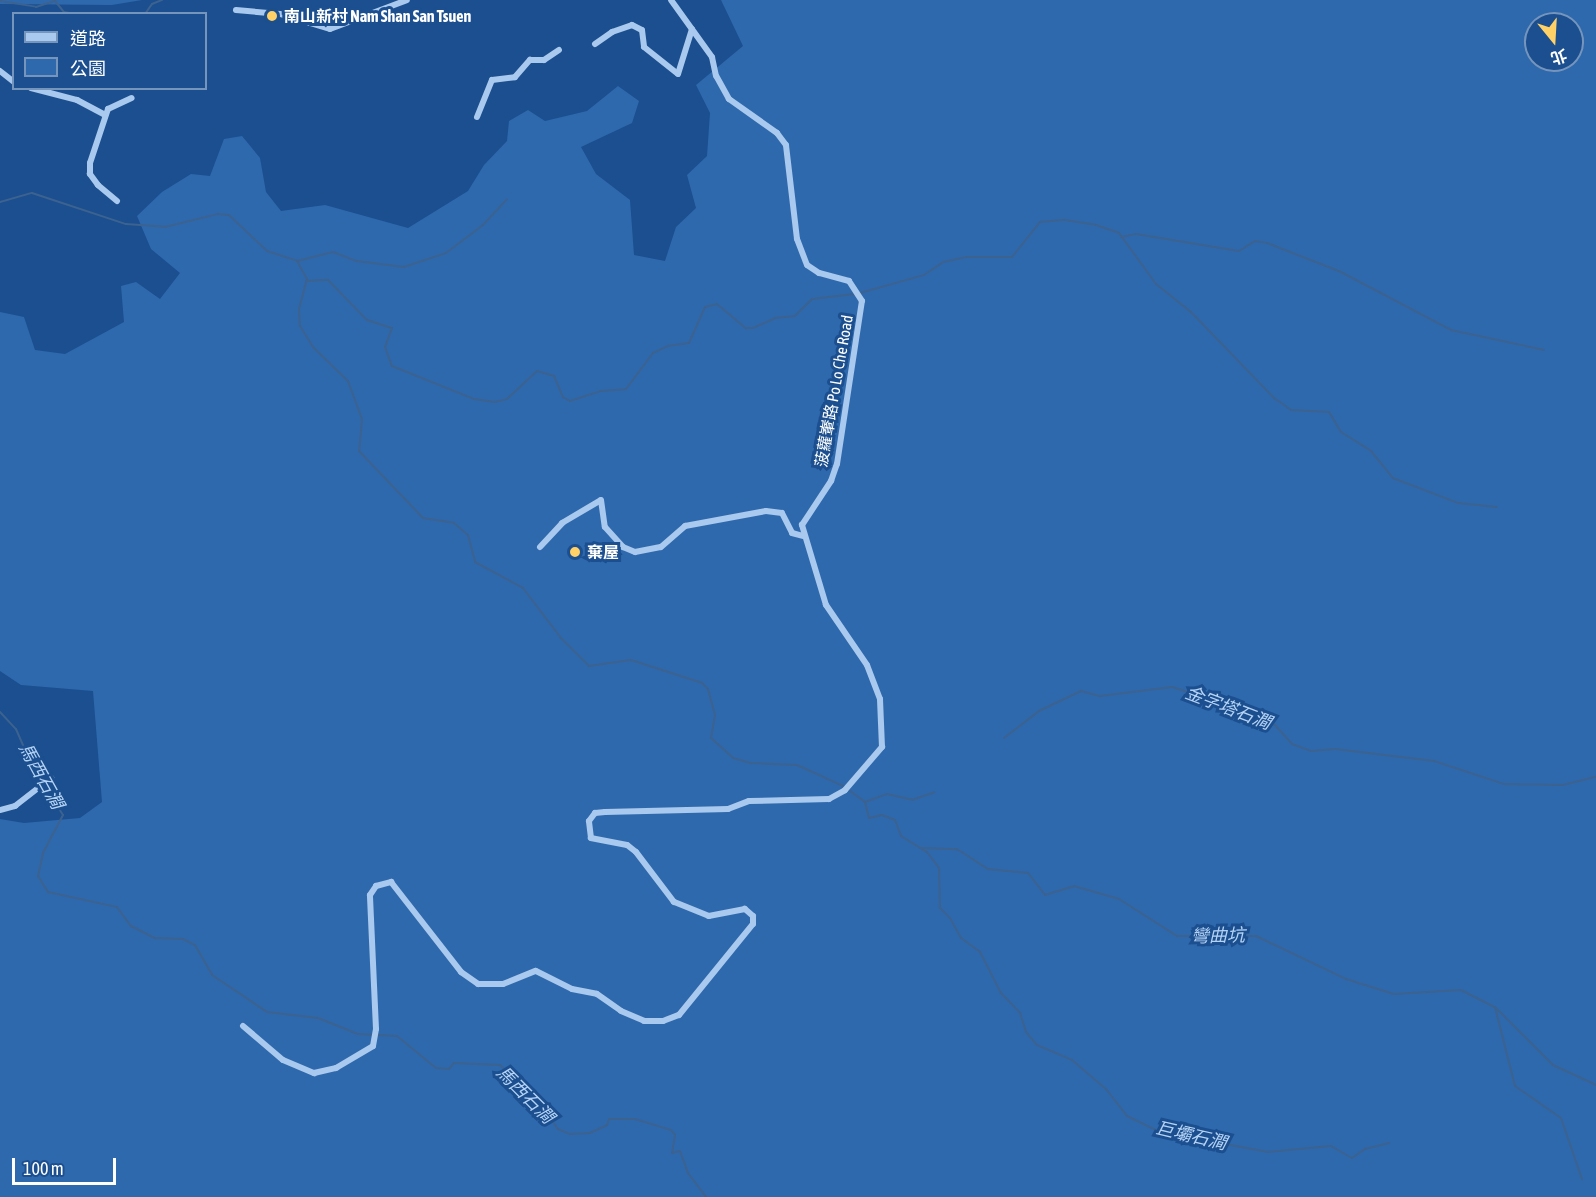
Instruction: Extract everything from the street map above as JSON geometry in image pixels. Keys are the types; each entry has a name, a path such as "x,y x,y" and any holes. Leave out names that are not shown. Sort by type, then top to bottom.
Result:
{"street":[{"path":"236,10 280,14 330,29 407,0"},
{"name":"菠蘿輋路 Po Lo Che Road","path":"671,0 712,57 716,76 729,99 777,133 786,145 797,239 807,265 819,273 849,281 862,301 837,464 831,481 803,520 803,536"},
{"path":"595,44 612,32 632,25 642,30 644,47 678,74 692,29"},
{"path":"477,117 492,80 515,77 530,60 544,60 559,50"},
{"path":"0,71 12,80"},
{"path":"39,90 77,100 105,115"},
{"path":"117,201 90,174 108,109 132,98"},
{"path":"243,1026 284,1060 314,1072 336,1068 373,1046 375,1034 370,895 376,886 391,882 460,972 478,984 503,984 536,971 572,989 597,994 621,1011 644,1021 663,1021 687,1009 753,924 753,916 745,909 709,916 674,902 636,852 627,845 591,838 589,821 595,813 728,809 749,801 829,799 845,790 877,756 884,734 880,699 867,665 826,605 803,536 792,533 782,513 766,511 685,526 661,547 635,552 623,547 605,527 601,500 562,523 540,547"},
{"path":"0,810 15,806 42,788 50,779"}],"green space":[{"path":"0,0 142,0 112,5 0,4"},
{"path":"721,0 1596,0 1596,1197 0,1197 0,819 24,823 80,818 102,802 93,691 21,685 0,671 0,312 24,317 35,350 65,354 124,322 121,286 136,282 160,299 180,273 151,249 137,216 162,192 191,174 210,176 224,139 242,136 260,158 266,192 281,211 325,205 408,228 468,191 484,165 507,141 509,121 528,110 545,121 587,111 618,86 639,101 632,123 581,147 596,174 630,200 634,255 665,261 676,227 696,208 687,175 707,156 710,113 696,85 743,46"}],"waterway":[{"path":"146,12 152,4 162,0"},
{"path":"0,1 36,7 55,1 64,12"},
{"path":"0,202 32,193 126,224 165,227 218,214 229,215 267,251 297,261 333,252 357,261 404,267 446,253 483,225 507,199"},
{"path":"860,293 924,275 943,262 967,257 1012,257 1040,222 1065,220 1096,225 1119,233 1156,284 1191,312 1274,398 1291,410 1329,412 1341,432 1371,451 1393,478 1458,503 1497,507"},
{"path":"1121,237 1136,234 1239,251 1255,241 1267,243 1339,271 1451,330 1544,350"},
{"path":"297,261 307,279 299,309 300,326 313,347 348,381 362,419 359,451 423,518 454,523 468,535 475,562 523,588 561,638 589,666 631,660 702,683 708,689 715,715 711,738 733,758 751,763 797,765 843,786"},
{"path":"306,281 328,280 367,320 392,328 385,347 392,366 474,399 495,402 507,399 537,371 554,376 563,397 570,401 600,391 626,389 653,353 668,346 689,343 705,307 717,304 746,328 753,328 775,318 795,316 812,299 855,294"},
{"name":"金字塔石澗","path":"1004,738 1039,711 1081,691 1100,696 1172,687 1233,706 1275,725 1292,744 1311,751 1335,749 1434,761 1504,784 1563,785 1596,777"},
{"name":"馬西石澗","path":"0,712 16,729 32,766 63,815 43,853 38,876 48,892 117,907 131,926 155,938 183,939 195,945 212,975 267,1012 318,1018 358,1034 397,1036 436,1068 449,1069 454,1063 500,1065 521,1086 522,1097 541,1105 558,1129 570,1134 590,1133 607,1125 609,1119 635,1119 671,1130 675,1135 672,1153 680,1151 688,1173 706,1197"},
{"path":"850,791 865,802"},
{"path":"865,802 887,794 912,800 935,792"},
{"name":"巨壩石澗","path":"865,802 869,818 882,815 895,820 901,836 927,852 939,868 940,908 950,918 961,938 980,952 1001,993 1020,1013 1026,1032 1037,1045 1072,1060 1106,1089 1127,1116 1160,1132 1268,1152 1331,1146 1352,1158 1365,1149 1389,1143"},
{"name":"彎曲坑","path":"921,848 957,849 988,869 1028,873 1045,895 1074,886 1119,899 1177,936 1256,936 1346,979 1394,994 1461,990 1495,1007 1515,1086 1561,1118 1582,1179"},
{"name":"彎曲坑","path":"1495,1007 1553,1065 1596,1085"}],"place":[{"name":"南山新村 Nam Shan San Tsuen","path":"272,16"},
{"name":"棄屋","path":"575,552"}]}
